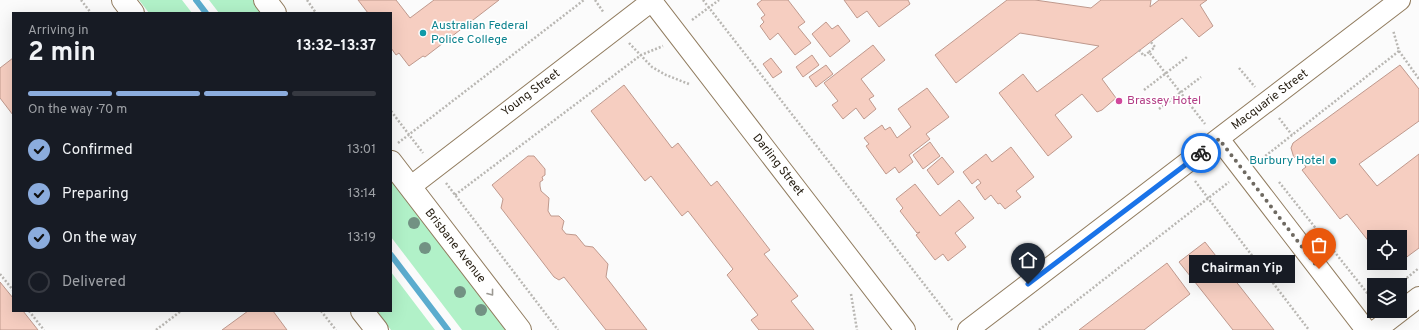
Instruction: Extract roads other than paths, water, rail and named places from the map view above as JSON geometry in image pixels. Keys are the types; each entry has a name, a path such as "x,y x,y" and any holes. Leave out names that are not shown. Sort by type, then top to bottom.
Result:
{"main road":[{"path":"123,0 132,12"},
{"path":"265,0 274,12"},
{"name":"Brisbane Avenue","path":"394,153 410,187 520,330"},
{"path":"363,312 377,330"}],"street":[{"name":"Young Street","path":"410,187 652,0"},
{"name":"Darling Street","path":"652,0 905,330"},
{"name":"Macquarie Street","path":"961,327 1184,166 1400,0"},
{"path":"1219,139 1366,330"},
{"path":"1376,330 1419,297"}],"waterway":[{"path":"196,0 205,12"},
{"path":"392,256 448,330"}],"place":[{"name":"Australian Federal Police College","path":"423,33"},
{"name":"Brassey Hotel","path":"1119,101"},
{"name":"Burbury Hotel","path":"1333,161"},
{"name":"Chairman Yip","path":"1319,269"}]}
